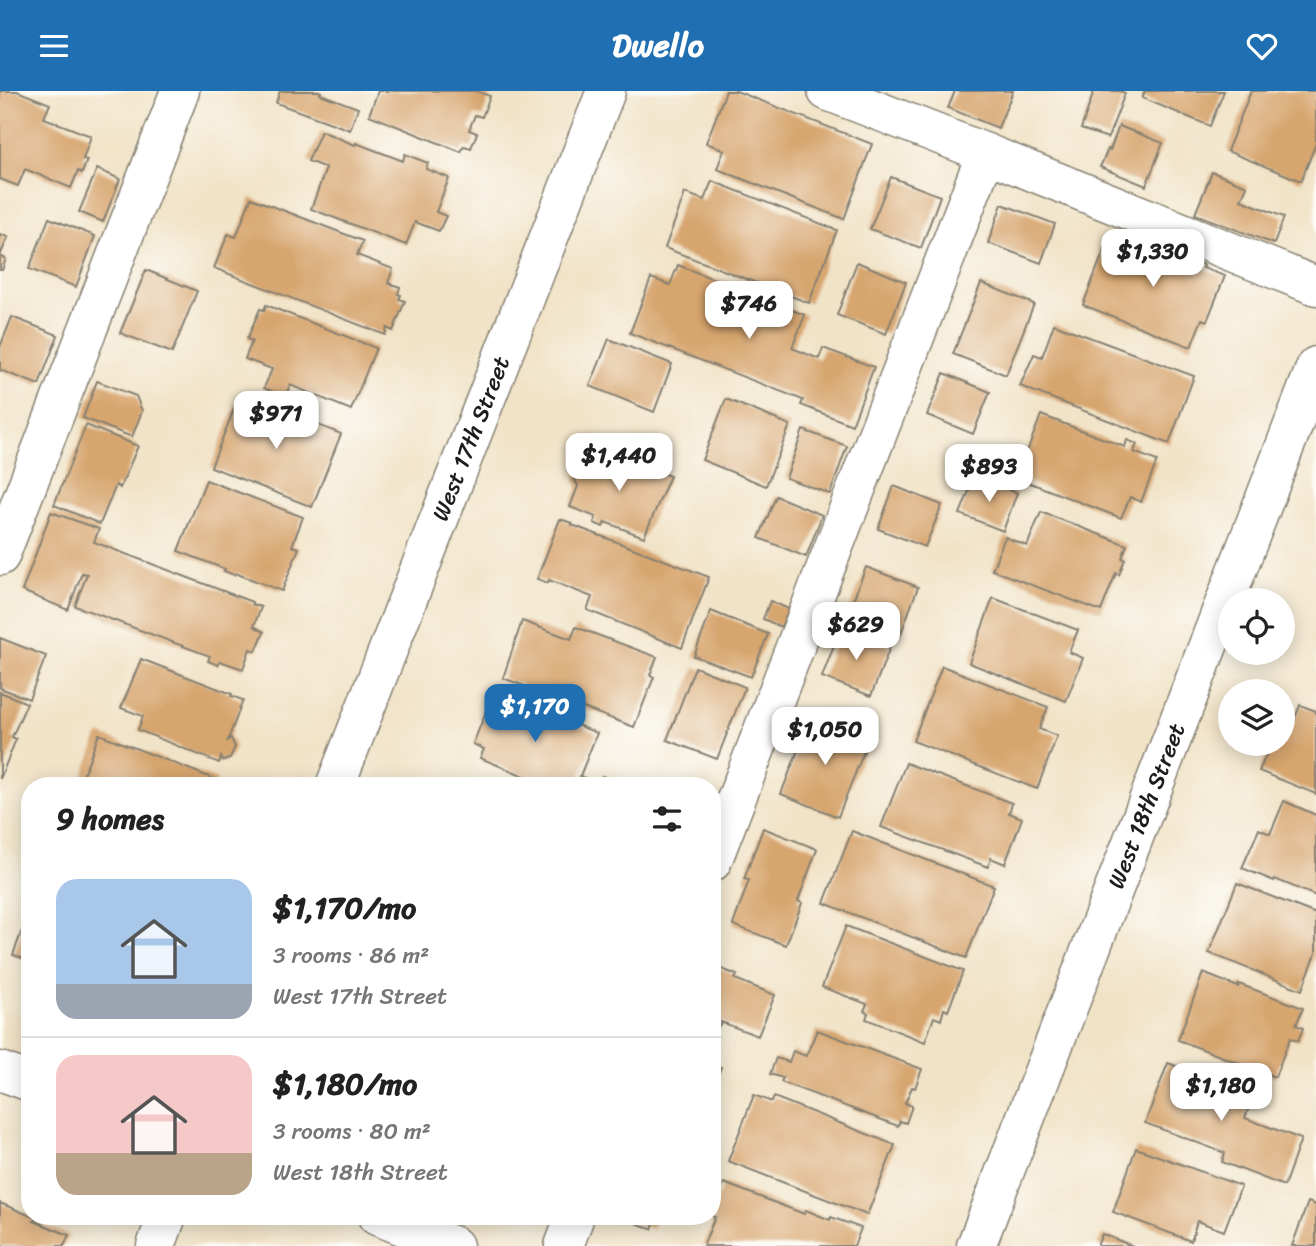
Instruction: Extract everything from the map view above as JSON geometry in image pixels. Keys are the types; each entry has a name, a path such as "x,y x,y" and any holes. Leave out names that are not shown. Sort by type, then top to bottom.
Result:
{"street":[{"path":"0,556 180,91"},
{"name":"West 17th Street","path":"339,777 606,91"},
{"path":"827,91 1316,286"},
{"path":"721,839 986,153"},
{"name":"West 18th Street","path":"976,1246 1316,366"},
{"path":"0,1071 21,1079"},
{"path":"156,1246 164,1225"},
{"path":"400,1225 454,1246"},
{"path":"564,1246 572,1225"}],"building":[{"path":"0,91 17,91 50,104 44,118 91,136 83,159 87,160 82,173 78,171 71,188 25,169 18,186 0,179"},
{"path":"280,91 319,91 320,94 358,108 350,130 276,103"},
{"path":"378,91 476,91 490,96 482,117 475,115 469,130 477,133 471,148 464,146 461,152 369,115"},
{"path":"726,91 736,91 872,144 844,219 717,169 724,150 706,143"},
{"path":"955,91 1013,91 998,128 948,108"},
{"path":"1094,91 1125,93 1108,138 1081,129"},
{"path":"1145,91 1224,91 1210,126 1142,98"},
{"path":"1251,91 1316,91 1316,143 1301,181 1227,151"},
{"path":"1119,126 1163,143 1146,186 1100,167"},
{"path":"321,131 403,161 405,154 428,163 426,169 449,178 436,212 446,216 439,231 415,222 406,245 311,209 326,168 308,161"},
{"path":"97,169 120,179 103,222 79,212"},
{"path":"1212,172 1247,186 1241,200 1284,217 1274,244 1195,214"},
{"path":"891,177 940,196 921,248 870,229"},
{"path":"712,181 837,230 809,303 665,248 685,193 704,200"},
{"path":"251,198 363,241 357,255 393,269 388,283 400,287 399,299 405,301 393,331 387,328 385,335 214,268 228,234 236,237"},
{"path":"1002,204 1055,224 1041,263 988,243"},
{"path":"49,218 95,236 76,287 29,269"},
{"path":"1111,232 1204,265 1203,268 1225,276 1207,321 1202,319 1191,347 1083,305"},
{"path":"0,234 8,237 0,256"},
{"path":"0,256 6,259 2,270 0,270"},
{"path":"857,262 906,282 886,334 837,315"},
{"path":"678,265 805,315 792,348 819,359 823,348 874,367 852,425 801,405 803,400 630,333 651,278 670,285"},
{"path":"146,270 197,291 172,353 120,333"},
{"path":"981,283 1034,304 1006,375 953,354"},
{"path":"266,305 376,348 351,410 290,385 285,397 264,388 272,369 245,359 252,341 247,339 260,309 264,310"},
{"path":"12,317 58,335 39,385 0,370 0,347"},
{"path":"1054,324 1194,376 1169,444 1020,386 1034,354 1042,357"},
{"path":"609,339 672,364 654,412 590,386"},
{"path":"944,373 990,392 973,434 927,415"},
{"path":"97,381 136,396 142,411 132,437 83,418"},
{"path":"240,394 341,434 312,507 211,467"},
{"path":"726,399 790,425 766,486 702,460"},
{"path":"1041,415 1125,447 1127,440 1137,444 1134,452 1157,461 1141,502 1130,497 1121,518 1017,478"},
{"path":"86,425 138,446 120,488 116,485 100,524 54,505"},
{"path":"803,430 847,446 830,494 786,478"},
{"path":"608,453 670,476 644,537 605,522 603,527 594,523 596,517 570,507 578,486 575,480 579,467 587,467 591,454 605,460"},
{"path":"975,476 1017,493 1003,531 960,514"},
{"path":"206,480 303,517 292,546 299,548 282,591 235,573 234,575 178,551"},
{"path":"894,486 942,505 925,547 878,529"},
{"path":"776,496 822,515 806,557 759,538"},
{"path":"51,512 99,529 94,542 261,607 254,626 264,632 256,651 250,649 243,669 220,661 218,665 208,661 210,656 75,606 87,574 82,573 68,610 22,591"},
{"path":"1041,512 1127,545 1119,575 1116,573 1101,611 992,570 1005,537 1027,546"},
{"path":"560,519 709,577 682,648 587,610 592,597 549,580 548,583 537,579"},
{"path":"866,567 918,587 900,636 847,616"},
{"path":"993,598 1078,630 1069,652 1083,658 1066,701 969,663"},
{"path":"770,601 789,609 781,627 763,619"},
{"path":"711,611 768,634 751,677 694,656"},
{"path":"522,621 571,639 576,627 657,657 650,675 654,677 634,727 503,678"},
{"path":"841,627 890,647 871,696 822,677"},
{"path":"0,638 46,656 29,699 0,688"},
{"path":"141,659 243,700 228,740 231,738 235,747 230,758 223,761 221,757 219,763 138,730 143,716 121,708"},
{"path":"942,666 1048,707 1039,729 1057,736 1037,789 913,741"},
{"path":"695,667 745,687 717,759 667,740"},
{"path":"0,692 27,703 12,737 16,739 0,779"},
{"path":"504,696 597,733 580,776 583,777 527,777 480,758 484,749 473,744 489,704 500,708"},
{"path":"1300,705 1316,711 1316,794 1259,771 1266,756 1295,756 1295,718"},
{"path":"810,719 841,731 844,725 860,731 858,737 868,741 838,817 781,794"},
{"path":"99,734 209,777 82,777"},
{"path":"906,763 1012,803 1009,813 1022,818 1005,864 991,858 988,867 881,827"},
{"path":"1284,801 1316,815 1316,896 1242,868 1259,829 1270,834"},
{"path":"763,828 817,849 798,901 802,903 786,945 733,925 749,880 744,879"},
{"path":"852,831 994,886 966,958 824,903"},
{"path":"1237,883 1316,914 1316,953 1302,990 1209,953"},
{"path":"846,926 963,971 948,1011 944,1009 941,1020 934,1017 925,1042 866,1019 868,1013 864,1011 867,1004 822,987"},
{"path":"21,933 21,958 13,955"},
{"path":"721,969 737,975 735,979 775,995 758,1036 721,1022"},
{"path":"1203,973 1303,1008 1296,1025 1303,1028 1298,1041 1290,1038 1275,1077 1178,1040"},
{"path":"817,1030 922,1069 915,1088 912,1087 905,1103 912,1106 906,1123 900,1121 898,1126 781,1082 783,1078 770,1074 776,1058 789,1062 793,1051 806,1056"},
{"path":"1168,1063 1213,1080 1215,1074 1231,1080 1228,1086 1254,1095 1245,1118 1301,1139 1284,1186 1222,1162 1225,1153 1145,1123"},
{"path":"754,1095 772,1102 774,1097 895,1145 867,1215 728,1161"},
{"path":"1136,1148 1241,1186 1224,1231 1197,1221 1191,1241 1113,1212"},
{"path":"724,1183 804,1214 806,1210 861,1228 854,1246 703,1246 712,1225 721,1225 721,1190"},
{"path":"1308,1202 1316,1205 1316,1246 1292,1246"},
{"path":"0,1203 21,1212 21,1225 44,1225 69,1235 64,1246 0,1246"},
{"path":"1102,1234 1133,1246 1097,1246"}]}
